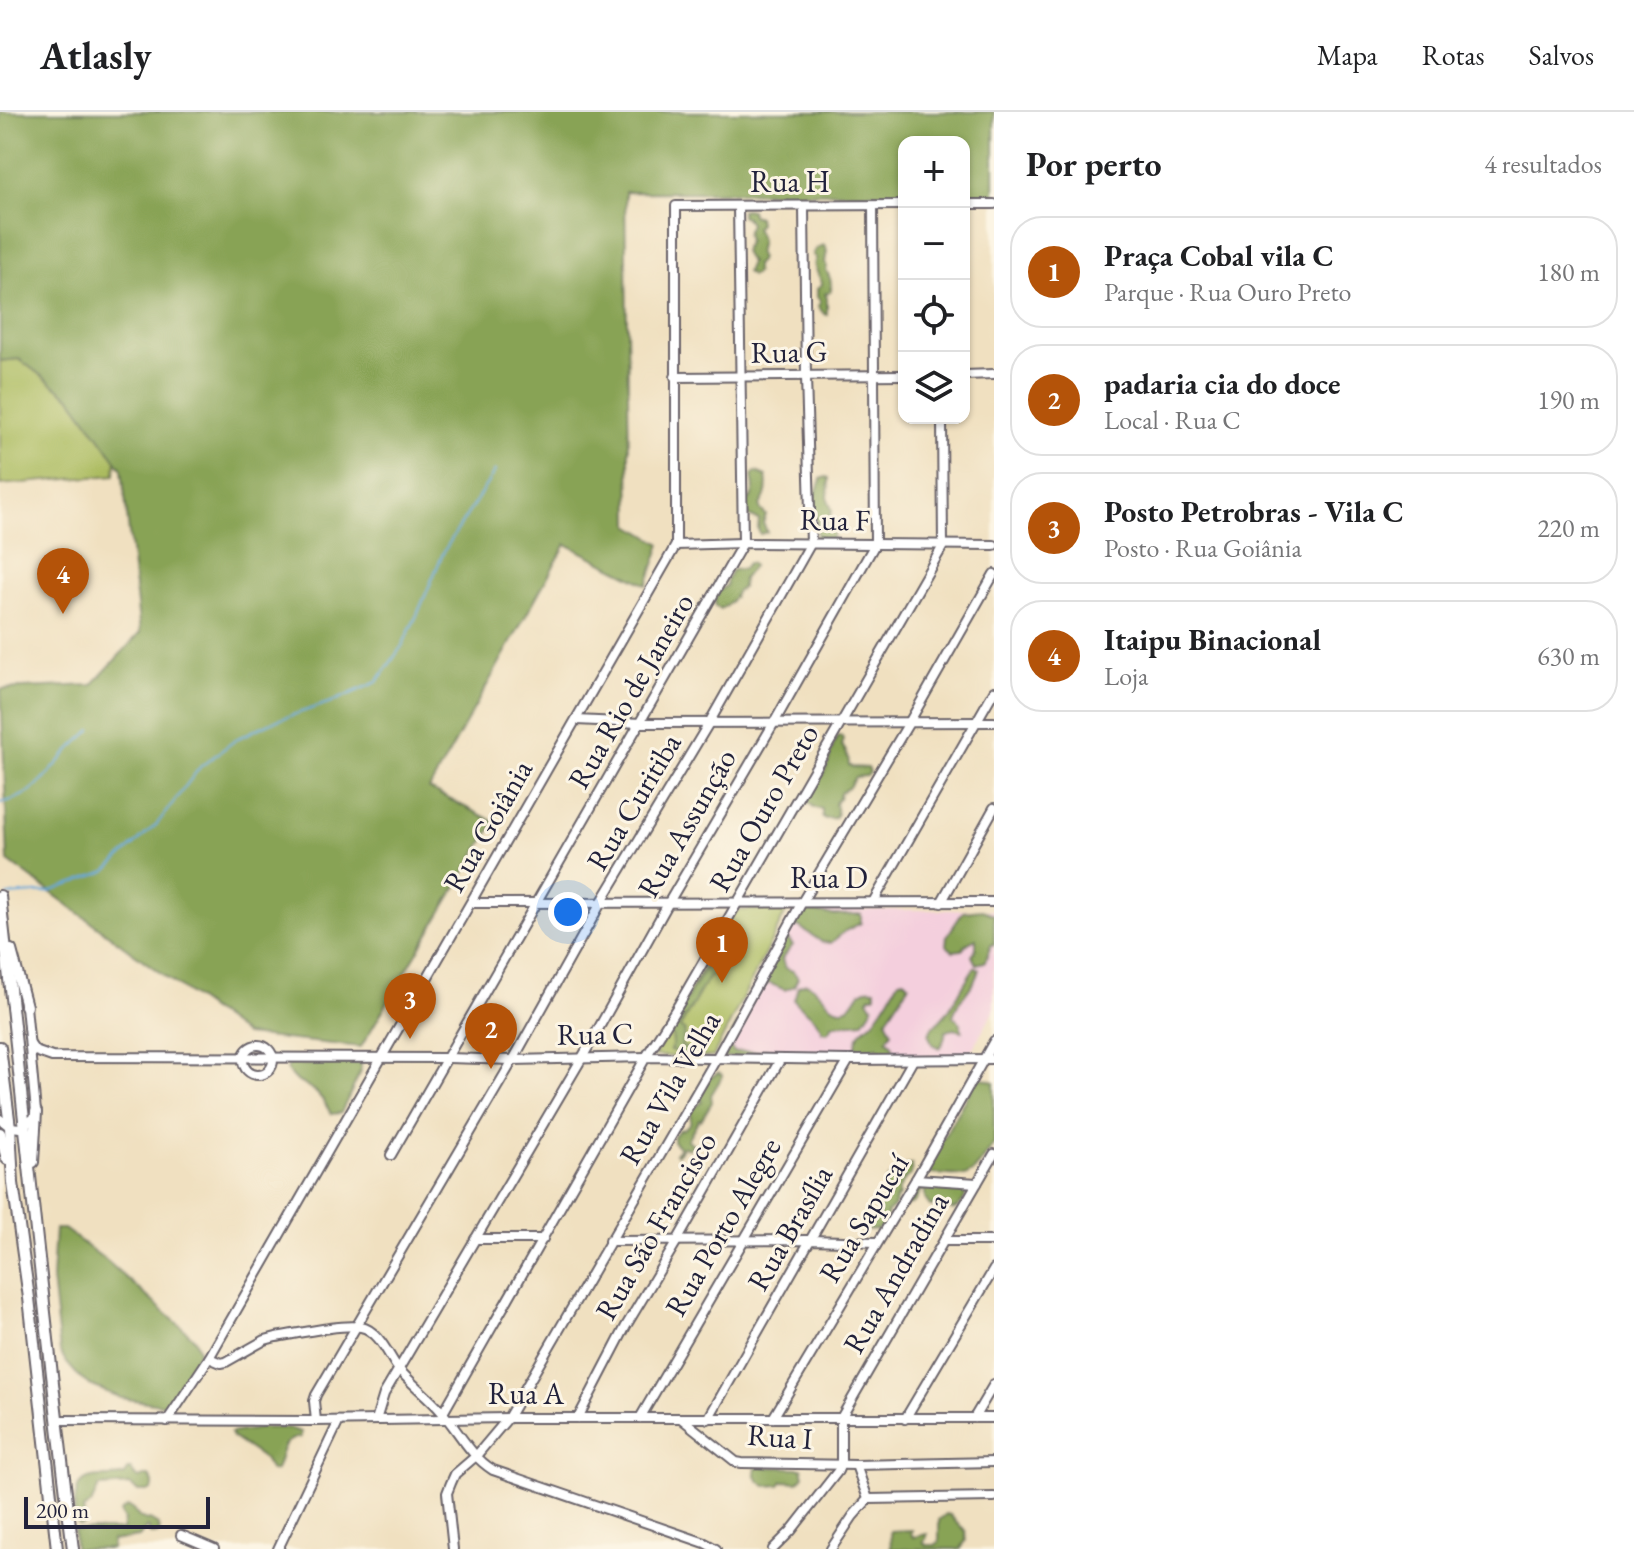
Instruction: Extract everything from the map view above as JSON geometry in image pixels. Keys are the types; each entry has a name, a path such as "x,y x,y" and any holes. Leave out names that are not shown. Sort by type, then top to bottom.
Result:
{"main road":[{"path":"0,896 5,991 26,1126 73,1549"},
{"path":"2,919 26,1006"},
{"path":"0,1047 5,1130 29,1298 57,1549"},
{"path":"30,1183 36,1112"}],"street":[{"path":"970,204 994,204"},
{"name":"Rua H","path":"675,377 676,206 898,205"},
{"path":"738,206 743,543"},
{"name":"Rua Assunção","path":"376,1420 384,1394 582,1058 875,544 873,206"},
{"path":"804,207 811,543"},
{"path":"970,375 994,374"},
{"name":"Rua G","path":"675,377 898,375"},
{"path":"675,377 676,545"},
{"path":"942,424 943,546"},
{"name":"Rua Rio de Janeiro","path":"391,1155 743,543"},
{"name":"Rua Curitiba","path":"316,1421 316,1395 811,543"},
{"name":"Rua F","path":"676,545 994,545"},
{"name":"Rua Goiânia","path":"167,1421 209,1358 676,545"},
{"name":"Rua Ouro Preto","path":"444,1416 646,1057 943,546"},
{"name":"Rua Vila Velha","path":"453,1549 447,1493 455,1474 476,1456 508,1418 716,1059 802,902 994,574"},
{"path":"873,902 994,691"},
{"path":"576,720 641,723 994,722"},
{"path":"941,903 994,808"},
{"name":"Rua D","path":"472,903 994,902"},
{"path":"0,1119 5,1130 21,1128 34,1118 36,1112 26,1006 18,995 5,991"},
{"name":"Rua Sapucaí","path":"773,1418 916,1179 994,1041"},
{"path":"30,1044 35,1051 52,1057"},
{"path":"33,1074 52,1057"},
{"name":"Rua C","path":"52,1057 994,1059"},
{"path":"243,1058 245,1069 258,1075 268,1071 273,1059"},
{"name":"Rua São Francisco","path":"578,1418 626,1326 780,1060"},
{"name":"Rua Porto Alegre","path":"640,1418 849,1060"},
{"name":"Rua Brasília","path":"708,1419 913,1060"},
{"name":"Rua Andradina","path":"841,1418 994,1154"},
{"path":"916,1179 977,1183"},
{"path":"475,1239 543,1239"},
{"path":"609,1241 876,1242"},
{"path":"944,1241 994,1241"},
{"path":"905,1419 994,1269"},
{"path":"209,1358 221,1363 265,1340 365,1327 476,1456 493,1470 716,1549"},
{"path":"974,1418 994,1384"},
{"name":"Rua A","path":"57,1420 339,1421 444,1416 994,1418"},
{"name":"Rua I","path":"681,1418 702,1437 736,1462 742,1463 856,1465 994,1462"},
{"path":"773,1549 791,1531 841,1464 841,1418"},
{"path":"278,1549 339,1421"},
{"path":"856,1465 868,1499"},
{"path":"831,1549 868,1499 994,1497"},
{"path":"181,1535 214,1549"}],"shaded area":[{"path":"800,910 994,910 994,1011 967,1058 720,1057"}],"green space":[{"path":"0,112 994,112 994,194 970,194 970,136 898,136 898,193 625,192 630,525 661,544 647,585 566,544 429,789 495,822 361,1047 245,1035 8,861 1,689 92,685 140,633 122,469 71,398 19,359 0,361"},
{"path":"745,209 758,217 759,224 755,228 761,240 760,260 751,276 746,272 750,262 743,251 750,224 746,217 741,216 741,210"},
{"path":"824,245 831,285 831,291 825,294 827,315 818,306 821,301 817,297 817,289 822,284 813,255 815,249"},
{"path":"19,359 71,398 116,460 115,475 0,485 0,361"},
{"path":"756,472 766,476 767,480 760,509 766,515 763,523 767,532 760,534 759,520 748,516 743,501 751,498 754,488 752,475"},
{"path":"829,478 828,499 832,511 826,526 834,531 832,540 817,537 818,523 811,509 821,479"},
{"path":"748,563 753,566 743,579 742,588 726,606 716,607 716,595 726,586 732,570 743,569"},
{"path":"838,736 843,739 841,745 849,765 868,768 870,772 867,776 855,777 835,803 835,818 825,819 822,809 808,802"},
{"path":"734,910 787,910 713,1057 654,1056"},
{"path":"982,910 994,915 994,944 985,962 976,964 972,956 976,939 962,950 953,951 946,945 947,936 963,912"},
{"path":"807,911 834,915 861,914 861,923 831,943 822,942 798,926 789,930 787,938 793,945 782,959 785,968 793,971 798,978 794,986 785,990 769,983 762,988 729,1045 734,1052 766,1049 766,1058 719,1057 798,913"},
{"path":"719,961 729,962 708,978 680,1027 685,1031 681,1046 690,1050 697,1041 703,1043 696,1057 670,1050 673,1044 668,1031 704,969"},
{"path":"975,967 979,969 977,976 953,1016 960,1022 962,1031 946,1031 940,1048 932,1044 929,1035 932,1027 950,1007"},
{"path":"903,979 909,985 886,1020 892,1032 887,1039 893,1051 879,1051 877,1047 866,1054 857,1052 859,1035 874,1020 899,980"},
{"path":"806,983 838,1009 848,1007 863,990 875,989 875,996 868,999 873,1007 863,1022 832,1025 827,1032 822,1031 814,1018 794,1000 798,986"},
{"path":"361,1063 341,1113 331,1114 324,1101 295,1080 287,1069 289,1064"},
{"path":"718,1073 722,1077 711,1095 712,1102 687,1140 693,1144 688,1149 683,1146 677,1155 675,1153 680,1148 673,1137 690,1124 691,1110 702,1102 695,1097 708,1078"},
{"path":"977,1078 994,1082 994,1144 974,1171 965,1176 929,1174 925,1170"},
{"path":"908,1165 912,1165 911,1175 898,1191 895,1206 887,1213 887,1221 877,1230 860,1230 864,1224 870,1225 868,1221 871,1218 880,1214 876,1206 890,1196 886,1181 899,1175"},
{"path":"916,1185 961,1185 966,1193 960,1205 953,1210 930,1206 925,1199 925,1190 921,1189 916,1201 902,1209"},
{"path":"55,1229 64,1229 107,1261 195,1339 199,1351 174,1401 166,1405 121,1398 90,1385 67,1363 60,1352 52,1279"},
{"path":"288,1428 301,1432 301,1437 285,1444 276,1470 271,1471 264,1459 230,1433"},
{"path":"756,1468 802,1468 804,1476 798,1482 783,1481 780,1485 766,1486 756,1476"},
{"path":"129,1469 139,1478 149,1476 153,1482 150,1491 137,1491 131,1485 99,1487 91,1504 83,1510 86,1523 79,1526 74,1511 79,1485 95,1477 125,1475"},
{"path":"127,1507 139,1517 158,1525 158,1534 149,1533 147,1527 139,1537 112,1541 111,1549 75,1549 74,1530 122,1530 124,1520 120,1512"},
{"path":"946,1514 966,1531 966,1540 961,1549 891,1549 890,1531 912,1530 913,1537 927,1534 923,1542 935,1545 939,1542 939,1520"}],"waterway":[{"path":"8,895 49,892 106,871 157,824 200,767 238,738 377,682 402,646 444,551 495,471"},
{"path":"0,803 31,791 91,730"}],"place":[{"name":"Itaipu Binacional","path":"63,614"},
{"name":"Praça Cobal vila C","path":"722,983"},
{"name":"Posto Petrobras - Vila C","path":"410,1039"},
{"name":"padaria cia do doce","path":"491,1069"}]}
